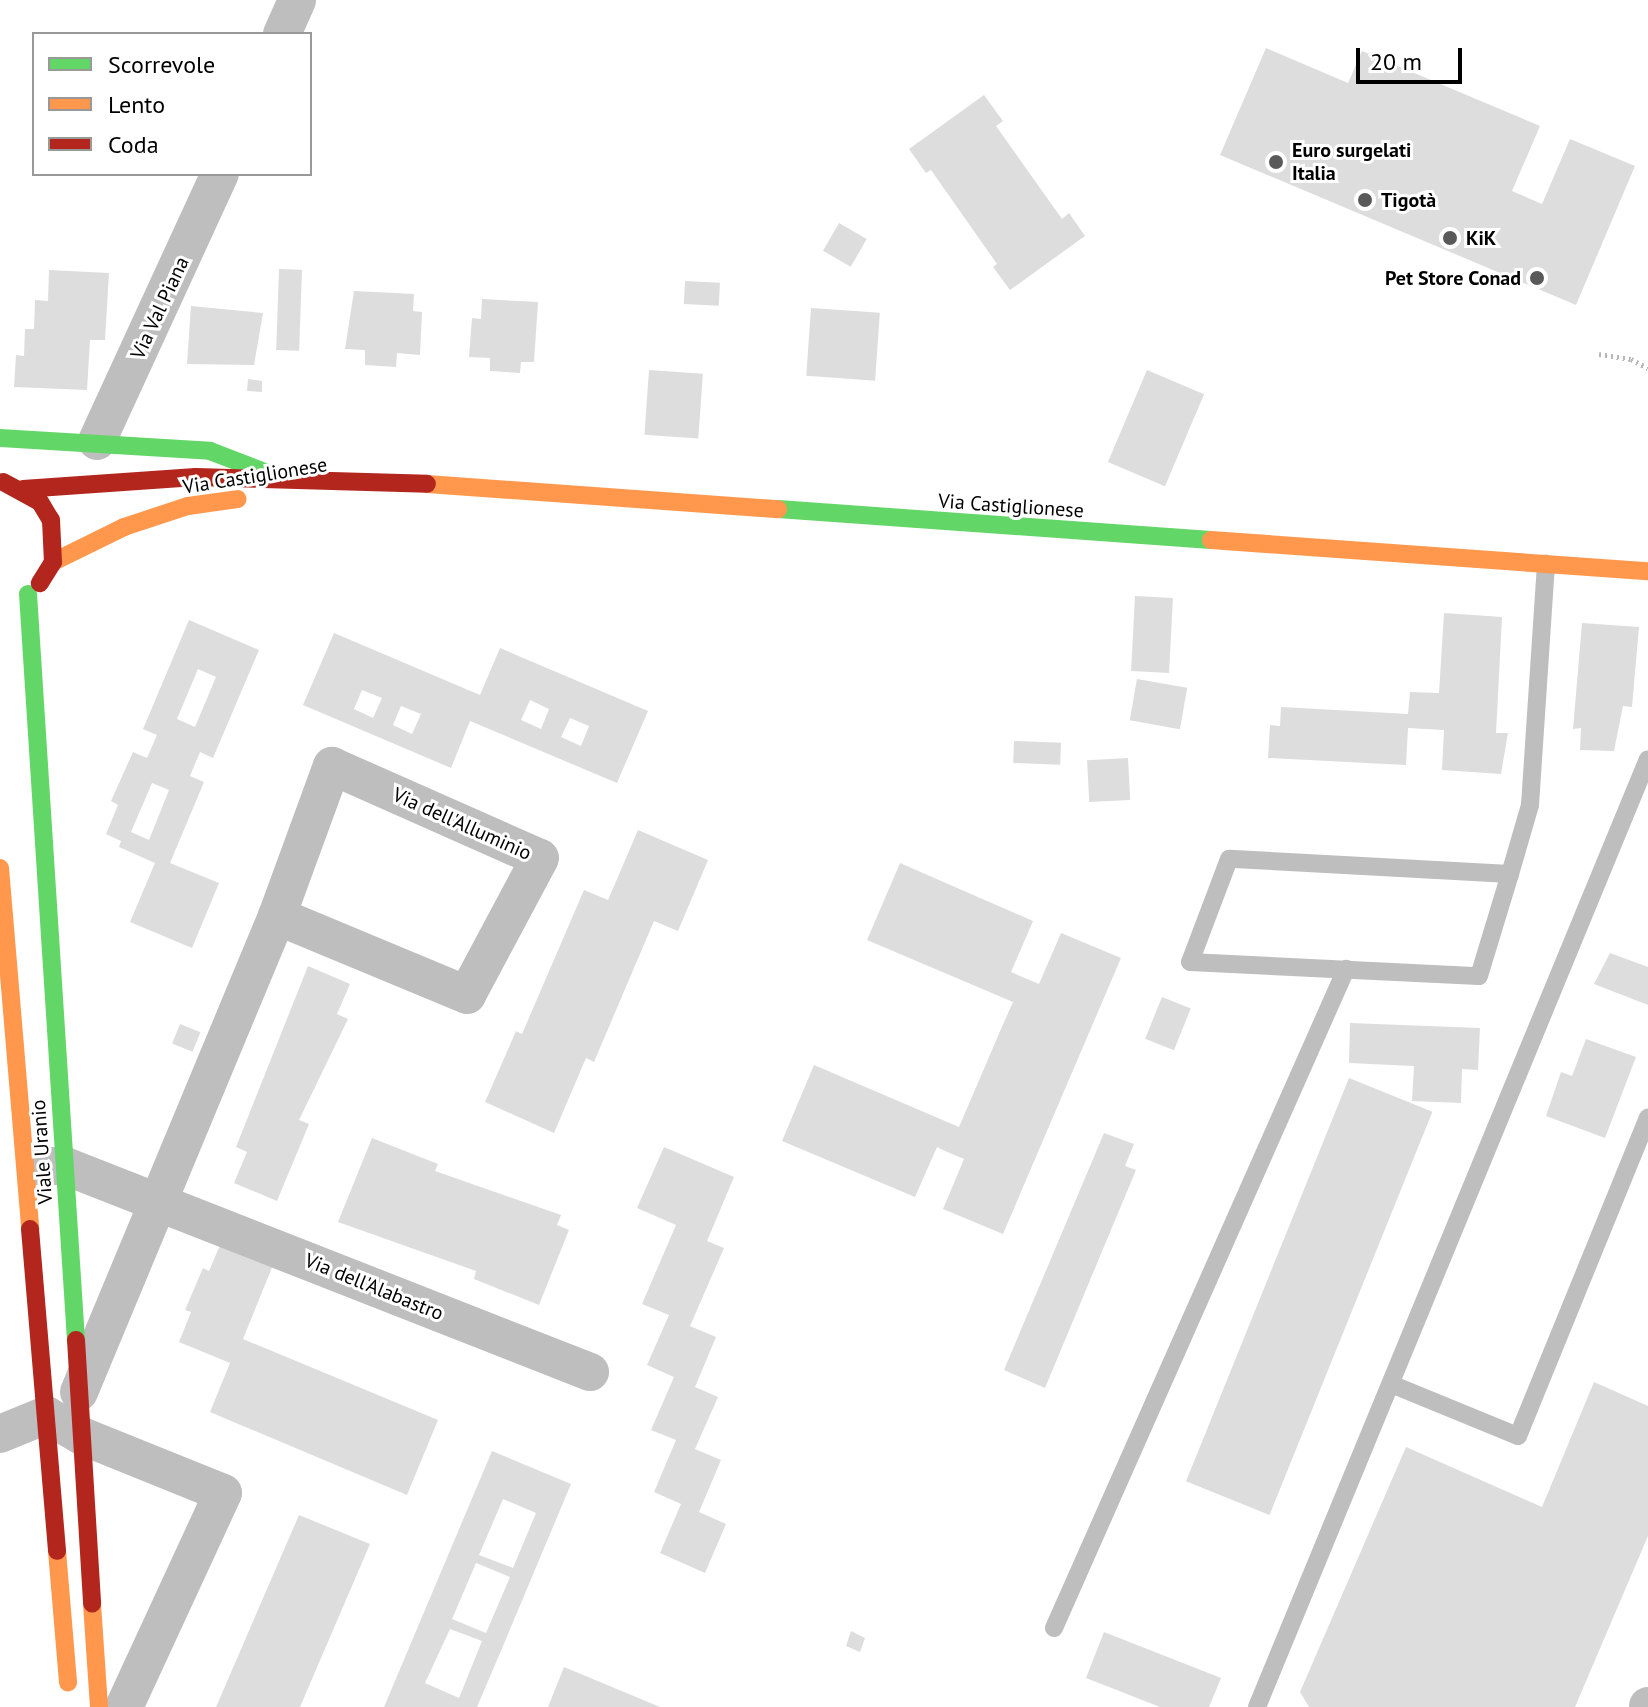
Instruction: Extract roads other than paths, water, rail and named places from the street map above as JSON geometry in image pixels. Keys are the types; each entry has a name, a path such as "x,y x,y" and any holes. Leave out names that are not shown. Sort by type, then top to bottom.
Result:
{"main road":[{"name":"Via Castiglionese","path":"0,438 97,441 210,451 281,479"},
{"name":"Via Castiglionese","path":"0,482 23,489 196,477 378,480 1645,571"},
{"name":"Via Castiglionese","path":"20,598 53,562 124,527 188,506 378,480"},
{"path":"23,489 51,520 53,562"},
{"name":"Viale Uranio","path":"20,598 65,1166 99,1707"},
{"name":"Viale Uranio","path":"0,868 70,1707"}],"street":[{"path":"283,32 297,0"},
{"name":"Via Val Piana","path":"97,441 219,176"},
{"name":"Via dell'Alluminio","path":"79,1392 277,916 332,766 540,858 467,995 277,916"},
{"path":"26,1166 65,1166"},
{"name":"Via dell'Alabastro","path":"65,1166 590,1372"},
{"path":"0,1434 46,1415 82,1436 223,1493 124,1707"}],"lane":[{"path":"1510,874 1229,859 1190,962 1479,976 1510,874 1530,805 1546,564"},
{"path":"1257,1707 1648,759"},
{"path":"1054,1628 1346,969"},
{"path":"1391,1384 1518,1436 1648,1118"}],"place":[{"name":"Euro surgelati Italia","path":"1276,162"},
{"name":"Tigotà","path":"1365,200"},
{"name":"KiK","path":"1450,238"},
{"name":"Pet Store Conad","path":"1537,278"}]}
